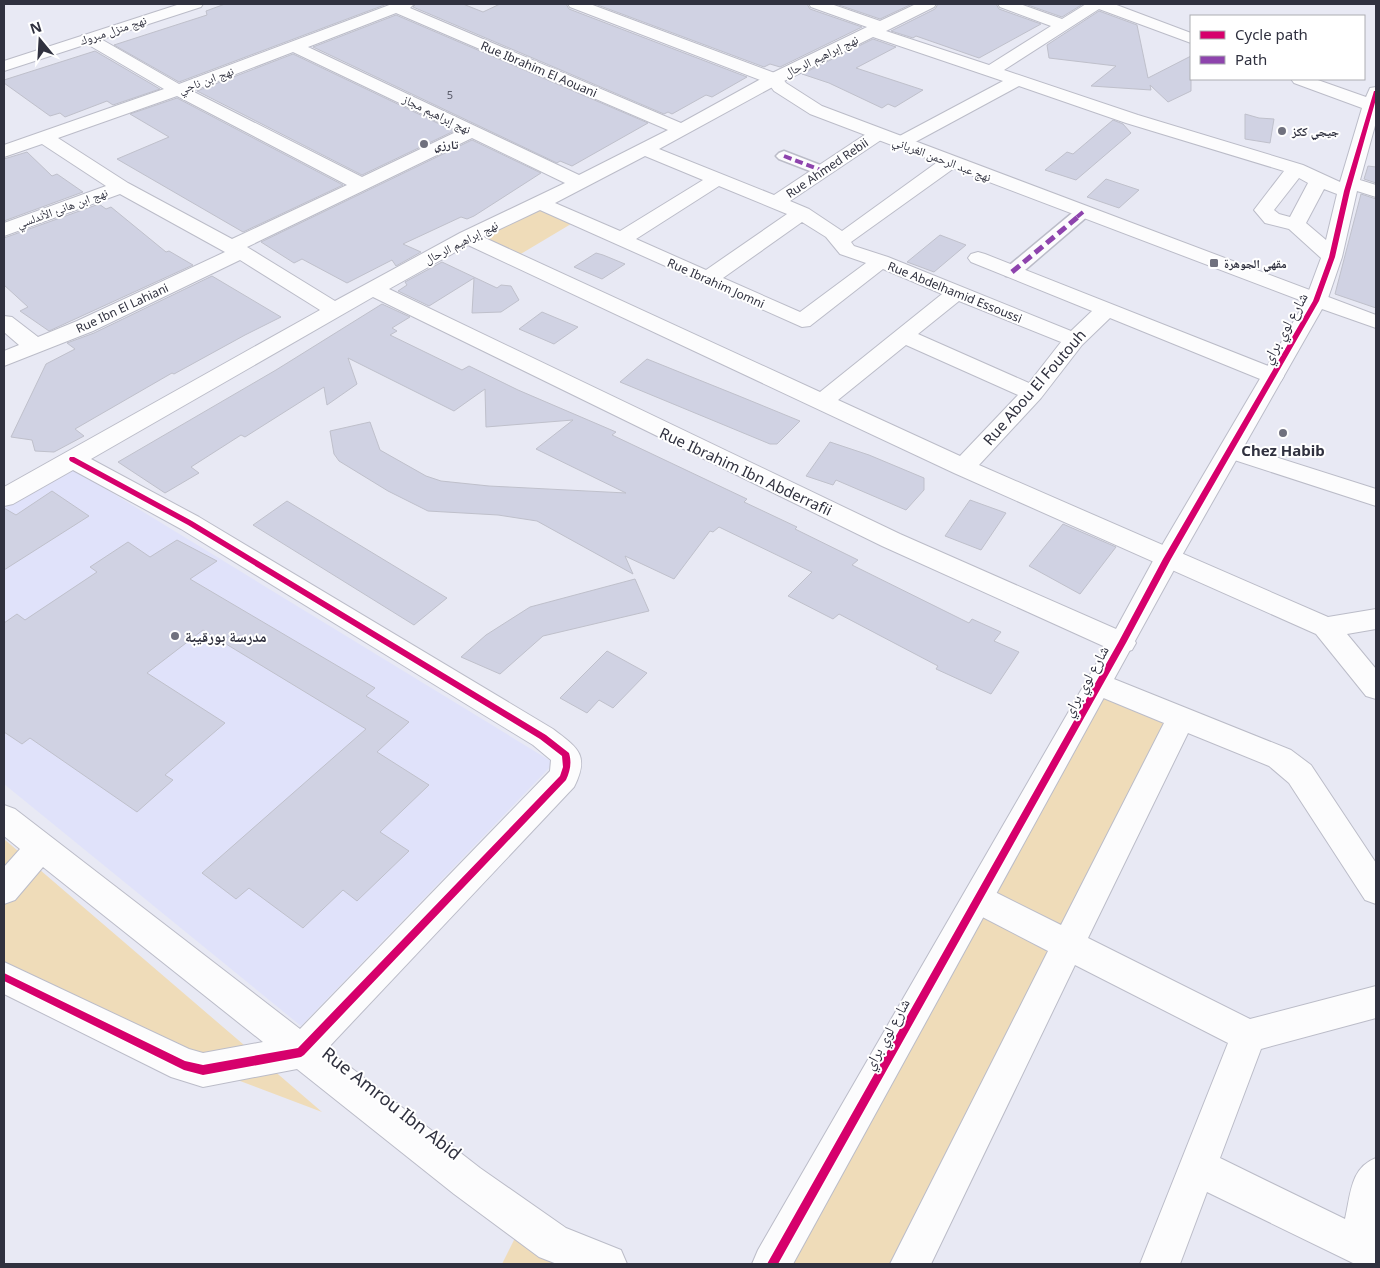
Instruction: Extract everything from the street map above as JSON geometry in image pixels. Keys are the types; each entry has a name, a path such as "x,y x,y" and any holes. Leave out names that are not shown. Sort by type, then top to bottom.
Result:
{"street":[{"name":"نهج منزل مبروك","path":"4,66 195,4"},
{"name":"نهج عبد الرحمن الغرياني","path":"576,4 774,79 780,87 816,110 1316,301 1376,322"},
{"path":"817,4 877,29 991,71 1132,119 1296,169 1319,181 1376,191"},
{"name":"نهج إبراهيم الرحال","path":"4,498 467,237 540,203 578,182 645,150 774,79 928,4"},
{"path":"1006,4 1063,25"},
{"path":"991,71 1098,4 1190,38"},
{"name":"نهج ابن ناجي","path":"4,151 178,90 401,6"},
{"name":"Rue Ibrahim El Aouani","path":"401,6 682,130"},
{"path":"88,38 178,90 362,185"},
{"name":"نهج إبراهيم مجاز","path":"295,47 578,182"},
{"path":"900,143 1016,80"},
{"path":"1304,80 1374,99"},
{"name":"شارع لوي براي","path":"772,1264 1122,643 1167,559 1232,450 1316,301 1332,257 1349,187 1374,99"},
{"name":"Rue Ibn El Lahiani","path":"4,359 36,347 473,131"},
{"name":"Rue Ahmed Rebii","path":"775,203 878,134"},
{"path":"44,137 121,187 235,250 335,310"},
{"name":"Rue Abdelhamid Essoussi","path":"645,150 802,213 833,233 847,250 881,261 1074,340"},
{"path":"784,156 823,171"},
{"path":"840,241 950,162"},
{"path":"1296,169 1264,210 1272,219 1296,224 1332,257"},
{"path":"620,240 717,179"},
{"path":"1296,224 1319,181"},
{"name":"نهج ابن هانئ الأندلسي","path":"4,230 121,187"},
{"name":"Rue Ibrahim Jomni","path":"540,203 802,321 881,261"},
{"path":"1012,272 1083,212"},
{"path":"706,279 802,213"},
{"path":"467,237 963,467 1167,559 1326,627 1376,688"},
{"path":"978,258 1273,376"},
{"name":"Rue Ibrahim Ibn Abderrafii","path":"373,289 696,448 891,540 1122,643"},
{"path":"824,401 957,292"},
{"name":"Rue Abou El Foutouh","path":"963,467 1033,393 1074,340 1107,309"},
{"path":"4,322 36,347"},
{"path":"904,336 1033,393"},
{"path":"1232,450 1376,498"},
{"path":"4,977 184,1065 203,1070 302,1052 563,778 567,767 566,755 543,737 199,528 72,459"},
{"path":"1326,627 1376,619"},
{"path":"1099,684 1280,758 1300,774 1376,890"},
{"path":"910,1264 1181,717"},
{"name":"Rue Amrou Ibn Abid","path":"4,818 467,1182 549,1254 607,1264"},
{"path":"4,890 40,848"},
{"path":"978,899 1248,1036 1376,1002"},
{"path":"1160,1264 1248,1036"},
{"path":"1197,1167 1367,1249 1372,1183 1376,1177"}],"shaded area":[{"path":"535,207 571,224 519,255 482,237"},
{"name":"مدرسة بورقيبة","path":"73,469 554,763 301,1026 4,784 4,508"},
{"path":"1099,691 1168,720 892,1264 776,1264"},
{"path":"4,839 322,1112 4,992"},
{"path":"517,1234 589,1264 502,1264"}],"building":[{"path":"225,4 387,4 179,82 114,45 207,15 206,11"},
{"path":"416,4 463,4 483,12 500,4 566,4 569,9 747,77 712,97 706,95 672,114 668,112 664,114 413,7"},
{"path":"595,4 807,4 810,9 862,27 780,67 770,64 764,67"},
{"path":"836,4 912,4 880,19"},
{"path":"938,4 996,4 999,9 1041,24 979,58 916,36 913,38 891,31 935,9"},
{"path":"1025,4 1083,4 1062,17"},
{"path":"1099,11 1137,25 1148,78 1190,57 1191,91 1168,102 1150,85 1151,90 1091,86 1116,66 1049,58 1047,45"},
{"path":"396,15 648,123 572,166 560,161 557,163 313,47"},
{"path":"873,39 896,47 856,68 923,90 895,107 888,104 882,108 829,83 802,74"},
{"path":"95,51 160,89 113,105 107,101 65,117 60,113 50,116 4,83 4,80"},
{"path":"293,54 454,131 362,175 197,91"},
{"path":"177,98 343,185 243,232 117,159 169,137 130,114"},
{"path":"1245,114 1259,118 1274,119 1270,143 1245,139"},
{"path":"1113,120 1123,124 1131,133 1076,180 1045,170 1067,152 1073,154"},
{"path":"472,140 541,173 474,216 467,219 461,217 403,244 421,252 396,266 392,260 347,283 302,259 294,263 261,242"},
{"path":"27,152 52,176 57,174 83,192 4,221 4,159"},
{"path":"1368,166 1376,167 1376,183 1364,179"},
{"path":"1106,179 1139,190 1119,208 1087,197"},
{"path":"1361,194 1376,199 1376,308 1335,294"},
{"path":"99,204 106,209 111,207 166,252 169,251 193,265 49,331 20,311 28,307 4,285 4,238"},
{"path":"940,235 966,245 934,272 907,262"},
{"path":"596,253 625,264 602,279 574,267"},
{"path":"442,262 497,288 501,285 511,286 519,300 501,312 472,313 474,278 429,306 398,291 407,285 405,282"},
{"path":"212,276 281,317 174,374 172,373 75,429 84,436 54,452 35,451 32,440 11,437 46,364 75,349 67,343 94,333"},
{"path":"382,304 410,317 392,328 397,331 390,335 462,370 469,366 518,390 616,432 612,435 747,499 744,502 797,527 795,529 858,560 852,565 969,623 972,619 1001,632 994,641 1019,652 991,694 936,669 938,666 839,614 833,619 788,596 812,572 719,527 713,532 710,531 674,579 625,556 633,574 537,521 498,515 428,511 388,491 339,461 334,454 330,431 370,422 380,450 426,476 441,481 489,486 626,493 536,449 573,420 486,427 485,389 454,411 348,358 357,384 327,405 324,387 245,437 241,435 191,467 199,473 165,493 118,462 276,370"},
{"path":"542,312 578,327 554,344 519,329"},
{"path":"647,359 800,421 777,444 770,444 620,382"},
{"path":"830,442 869,455 924,478 924,490 906,510 836,480 833,485 806,476"},
{"path":"52,491 89,516 4,570 4,508 16,515"},
{"path":"970,500 1006,513 981,550 945,536"},
{"path":"287,501 447,598 414,625 253,525"},
{"path":"1063,524 1116,547 1080,594 1029,566"},
{"path":"177,540 217,561 190,579 375,688 366,696 409,722 377,752 429,785 380,832 409,851 357,901 343,890 303,928 249,888 236,899 202,873 366,729 203,630 147,673 225,723 165,775 173,780 137,812 30,738 22,744 4,732 4,623 17,614 25,620 97,572 90,567 128,542 150,557"},
{"path":"635,579 649,611 543,636 500,674 461,657 486,635 530,607"},
{"path":"607,651 647,673 613,708 599,700 587,713 560,698"}],"marked path":[{"path":"784,156 823,171"},
{"path":"1012,272 1083,212"}],"cycle path":[{"path":"772,1264 1122,643 1167,559 1316,301 1332,257 1347,191 1376,92"},
{"path":"4,977 184,1065 203,1070 301,1052 563,778 567,767 566,755 543,737 190,523 72,459"}],"place":[{"name":"جيجي ككز","path":"1282,131"},
{"name":"تارزي","path":"424,144"},
{"name":"مقهي الجوهرة","path":"1214,263"},
{"name":"Chez Habib","path":"1283,433"},
{"name":"مدرسة بورقيبة","path":"175,636"}]}
